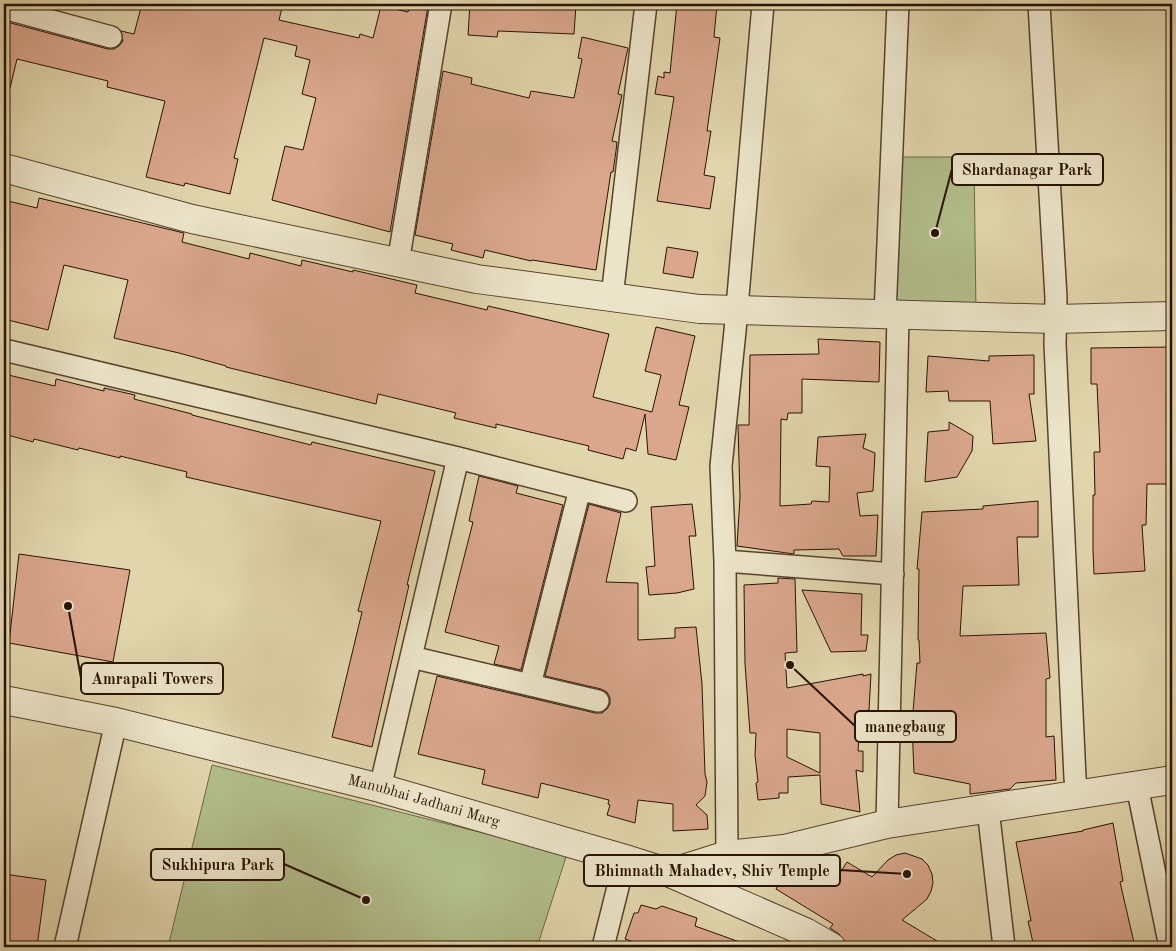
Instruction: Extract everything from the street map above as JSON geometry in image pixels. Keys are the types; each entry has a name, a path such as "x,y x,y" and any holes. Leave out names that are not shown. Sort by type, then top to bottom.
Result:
{"street":[{"path":"398,262 441,4"},
{"path":"612,297 646,4"},
{"path":"727,855 725,561 721,466 735,331 735,310 763,4"},
{"path":"887,824 893,574 892,315 898,4"},
{"path":"1039,4 1056,319 1055,354 1075,778 1078,795"},
{"path":"4,8 110,37"},
{"path":"4,168 192,219 477,279 700,309 1056,319 1172,316"},
{"path":"4,350 458,458 626,501"},
{"path":"380,788 458,458"},
{"path":"530,685 580,490"},
{"path":"725,561 893,574"},
{"path":"411,657 598,700"},
{"name":"Manubhai Jadhani Marg","path":"4,700 116,722 380,788 625,859 670,873 802,940 830,947"},
{"path":"65,947 116,722"},
{"path":"670,873 727,855 784,849 887,824 1172,780"},
{"path":"1137,786 1170,947"},
{"path":"988,808 1004,947"},
{"path":"603,947 625,859"}],"green space":[{"path":"897,157 974,157 976,313 895,309"},
{"path":"212,765 567,854 537,947 168,947"}],"building":[{"path":"142,4 283,4 279,20 359,38 360,34 373,38 381,6 408,12 410,4 428,6 390,232 272,200 285,146 303,150 316,98 302,94 310,60 295,56 297,46 264,38 234,158 238,159 230,194 185,183 184,186 146,177 165,101 107,87 108,81 17,59 10,88 4,88 4,34 7,22 114,49 123,41 121,31 134,34"},
{"path":"470,4 576,4 574,34 498,31 497,37 468,35"},
{"path":"677,4 717,4 714,37 720,38 707,131 711,131 704,175 715,177 710,209 657,201 674,97 655,94 658,76 664,78 664,72 670,73"},
{"path":"582,37 628,48 618,94 622,95 612,141 617,142 616,151 596,270 531,261 485,250 483,258 451,250 453,244 415,235 443,71 472,78 471,84 529,98 531,91 574,98 582,59 578,58"},
{"path":"39,198 184,233 182,242 249,259 250,253 301,266 302,260 353,272 353,270 417,285 415,293 487,310 488,306 609,334 593,397 652,412 661,375 645,371 656,327 695,336 679,405 689,407 676,460 648,454 645,414 636,451 626,448 623,459 588,450 589,446 496,424 496,428 454,418 456,413 378,394 376,404 114,338 128,280 64,265 48,330 4,319 4,200 37,208"},
{"path":"667,247 698,252 693,278 663,273"},
{"path":"818,339 880,342 879,382 802,379 802,413 788,413 787,420 781,419 780,506 811,504 812,501 829,502 830,467 816,466 818,437 866,434 863,448 875,453 873,491 857,493 860,516 878,515 876,556 843,556 839,549 794,550 794,554 737,546 740,497 738,425 749,425 750,355 819,354"},
{"path":"1172,347 1172,484 1147,484 1146,525 1142,525 1145,571 1094,574 1094,452 1100,452 1097,384 1091,384 1091,348"},
{"path":"1034,355 1034,394 1029,394 1036,441 993,444 990,401 949,401 948,391 926,392 928,356 989,361 989,356"},
{"path":"4,374 55,386 56,379 104,391 104,388 135,395 134,399 192,415 311,445 312,442 435,471 407,585 409,585 372,747 332,737 362,612 358,611 381,521 186,477 187,472 120,456 120,458 79,448 78,450 34,439 33,442 4,434"},
{"path":"949,422 973,436 972,451 957,477 925,482 928,432 949,430"},
{"path":"479,476 518,486 516,493 563,505 521,670 494,664 499,646 445,632 473,522 469,521"},
{"path":"1038,501 1038,537 1017,537 1019,585 963,586 960,636 1046,633 1050,678 1046,679 1046,737 1054,736 1056,780 1016,783 1010,789 970,794 970,784 914,773 912,724 917,663 920,663 918,640 919,569 917,569 922,512 983,509 983,506"},
{"path":"589,504 621,513 606,582 638,583 638,640 675,638 675,628 696,627 702,684 705,774 707,782 705,796 696,805 707,815 708,829 673,831 673,804 638,800 635,823 607,815 610,805 608,804 609,800 541,783 538,798 482,784 485,770 418,754 437,676 595,713 602,713 607,709 610,704 610,698 607,692 545,676"},
{"path":"692,504 696,536 689,536 694,589 677,593 649,595 646,567 655,566 651,507"},
{"path":"19,554 130,570 113,662 9,643"},
{"path":"778,578 795,579 797,652 785,653 787,688 871,674 869,710 861,712 858,751 863,751 863,772 856,770 860,812 821,804 820,775 788,777 788,793 779,793 779,798 758,800 755,755 756,733 750,733 745,664 744,585 778,583","holes":["787,729 820,733 820,773 787,757"]},
{"path":"802,590 862,594 861,635 868,635 866,651 831,652"},
{"path":"1113,823 1123,881 1120,882 1135,947 1034,947 1028,921 1031,921 1016,842 1083,831"},
{"path":"905,853 922,859 928,865 933,883 927,899 902,920 947,947 854,947 845,942 839,934 830,928 833,924 776,889 791,863 805,860 836,879 847,862 872,877 888,860 896,855"},
{"path":"4,874 46,880 37,947 4,947"},
{"path":"641,905 656,909 662,906 697,918 695,926 748,945 748,947 649,947 625,939 634,913 638,913"}],"place":[{"name":"Shardanagar Park","path":"935,233"},
{"name":"Amrapali Towers","path":"68,606"},
{"name":"manegbaug","path":"790,665"},
{"name":"Bhimnath Mahadev, Shiv Temple","path":"907,874"},
{"name":"Sukhipura Park","path":"366,900"}]}
